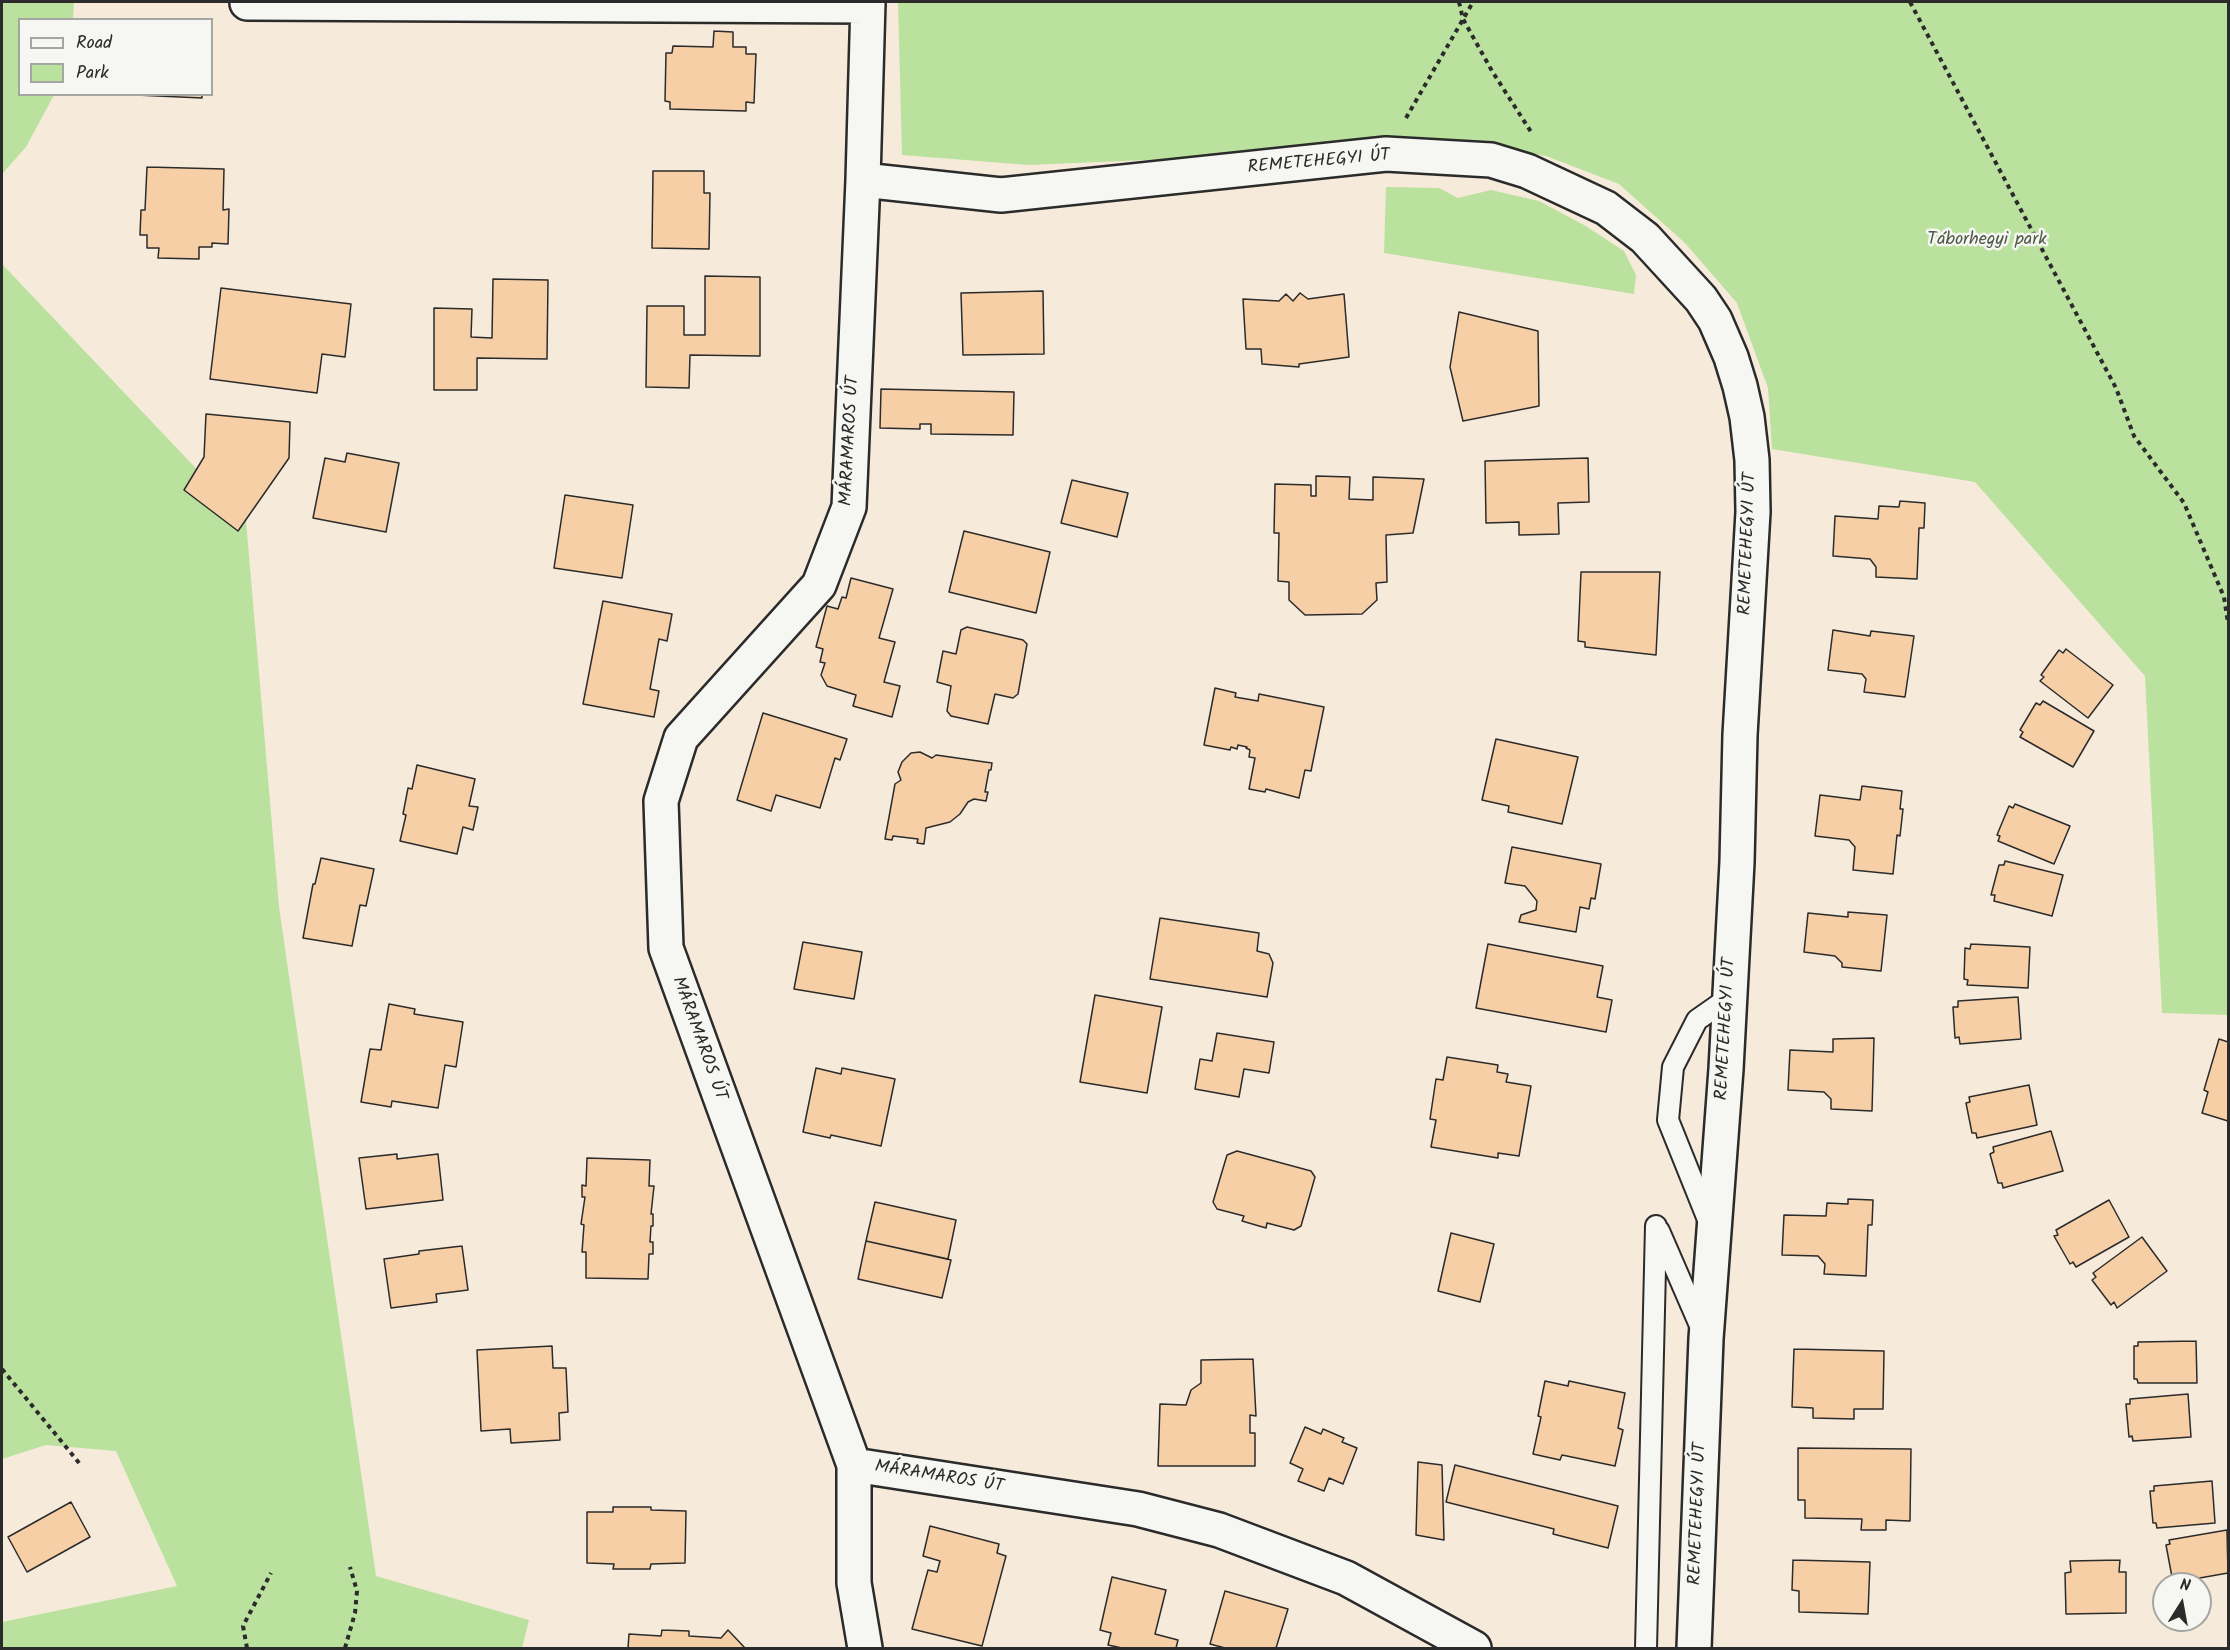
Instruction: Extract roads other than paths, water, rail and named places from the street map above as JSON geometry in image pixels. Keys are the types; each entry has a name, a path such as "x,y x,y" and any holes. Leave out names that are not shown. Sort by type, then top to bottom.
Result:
{"street":[{"path":"247,3 868,4"},
{"name":"MÁRAMAROS ÚT","path":"868,4 849,507 819,585 681,738 661,801 666,948 854,1465 1138,1509 1219,1530 1346,1578 1474,1648"},
{"name":"REMETEHEGYI ÚT","path":"863,180 1001,195 1386,154 1491,160 1527,171 1606,208 1645,238 1701,299 1715,320 1731,357 1747,417 1752,460 1753,512 1740,735 1737,862 1730,997 1706,1338 1694,1648"},
{"path":"854,1465 854,1583 865,1648"}],"lane":[{"path":"1713,1233 1668,1120 1673,1067 1697,1020 1730,997"},
{"path":"1647,1648 1656,1226 1706,1338"}],"park label":[{"name":"Táborhegyi park","path":"1987,241"}]}
